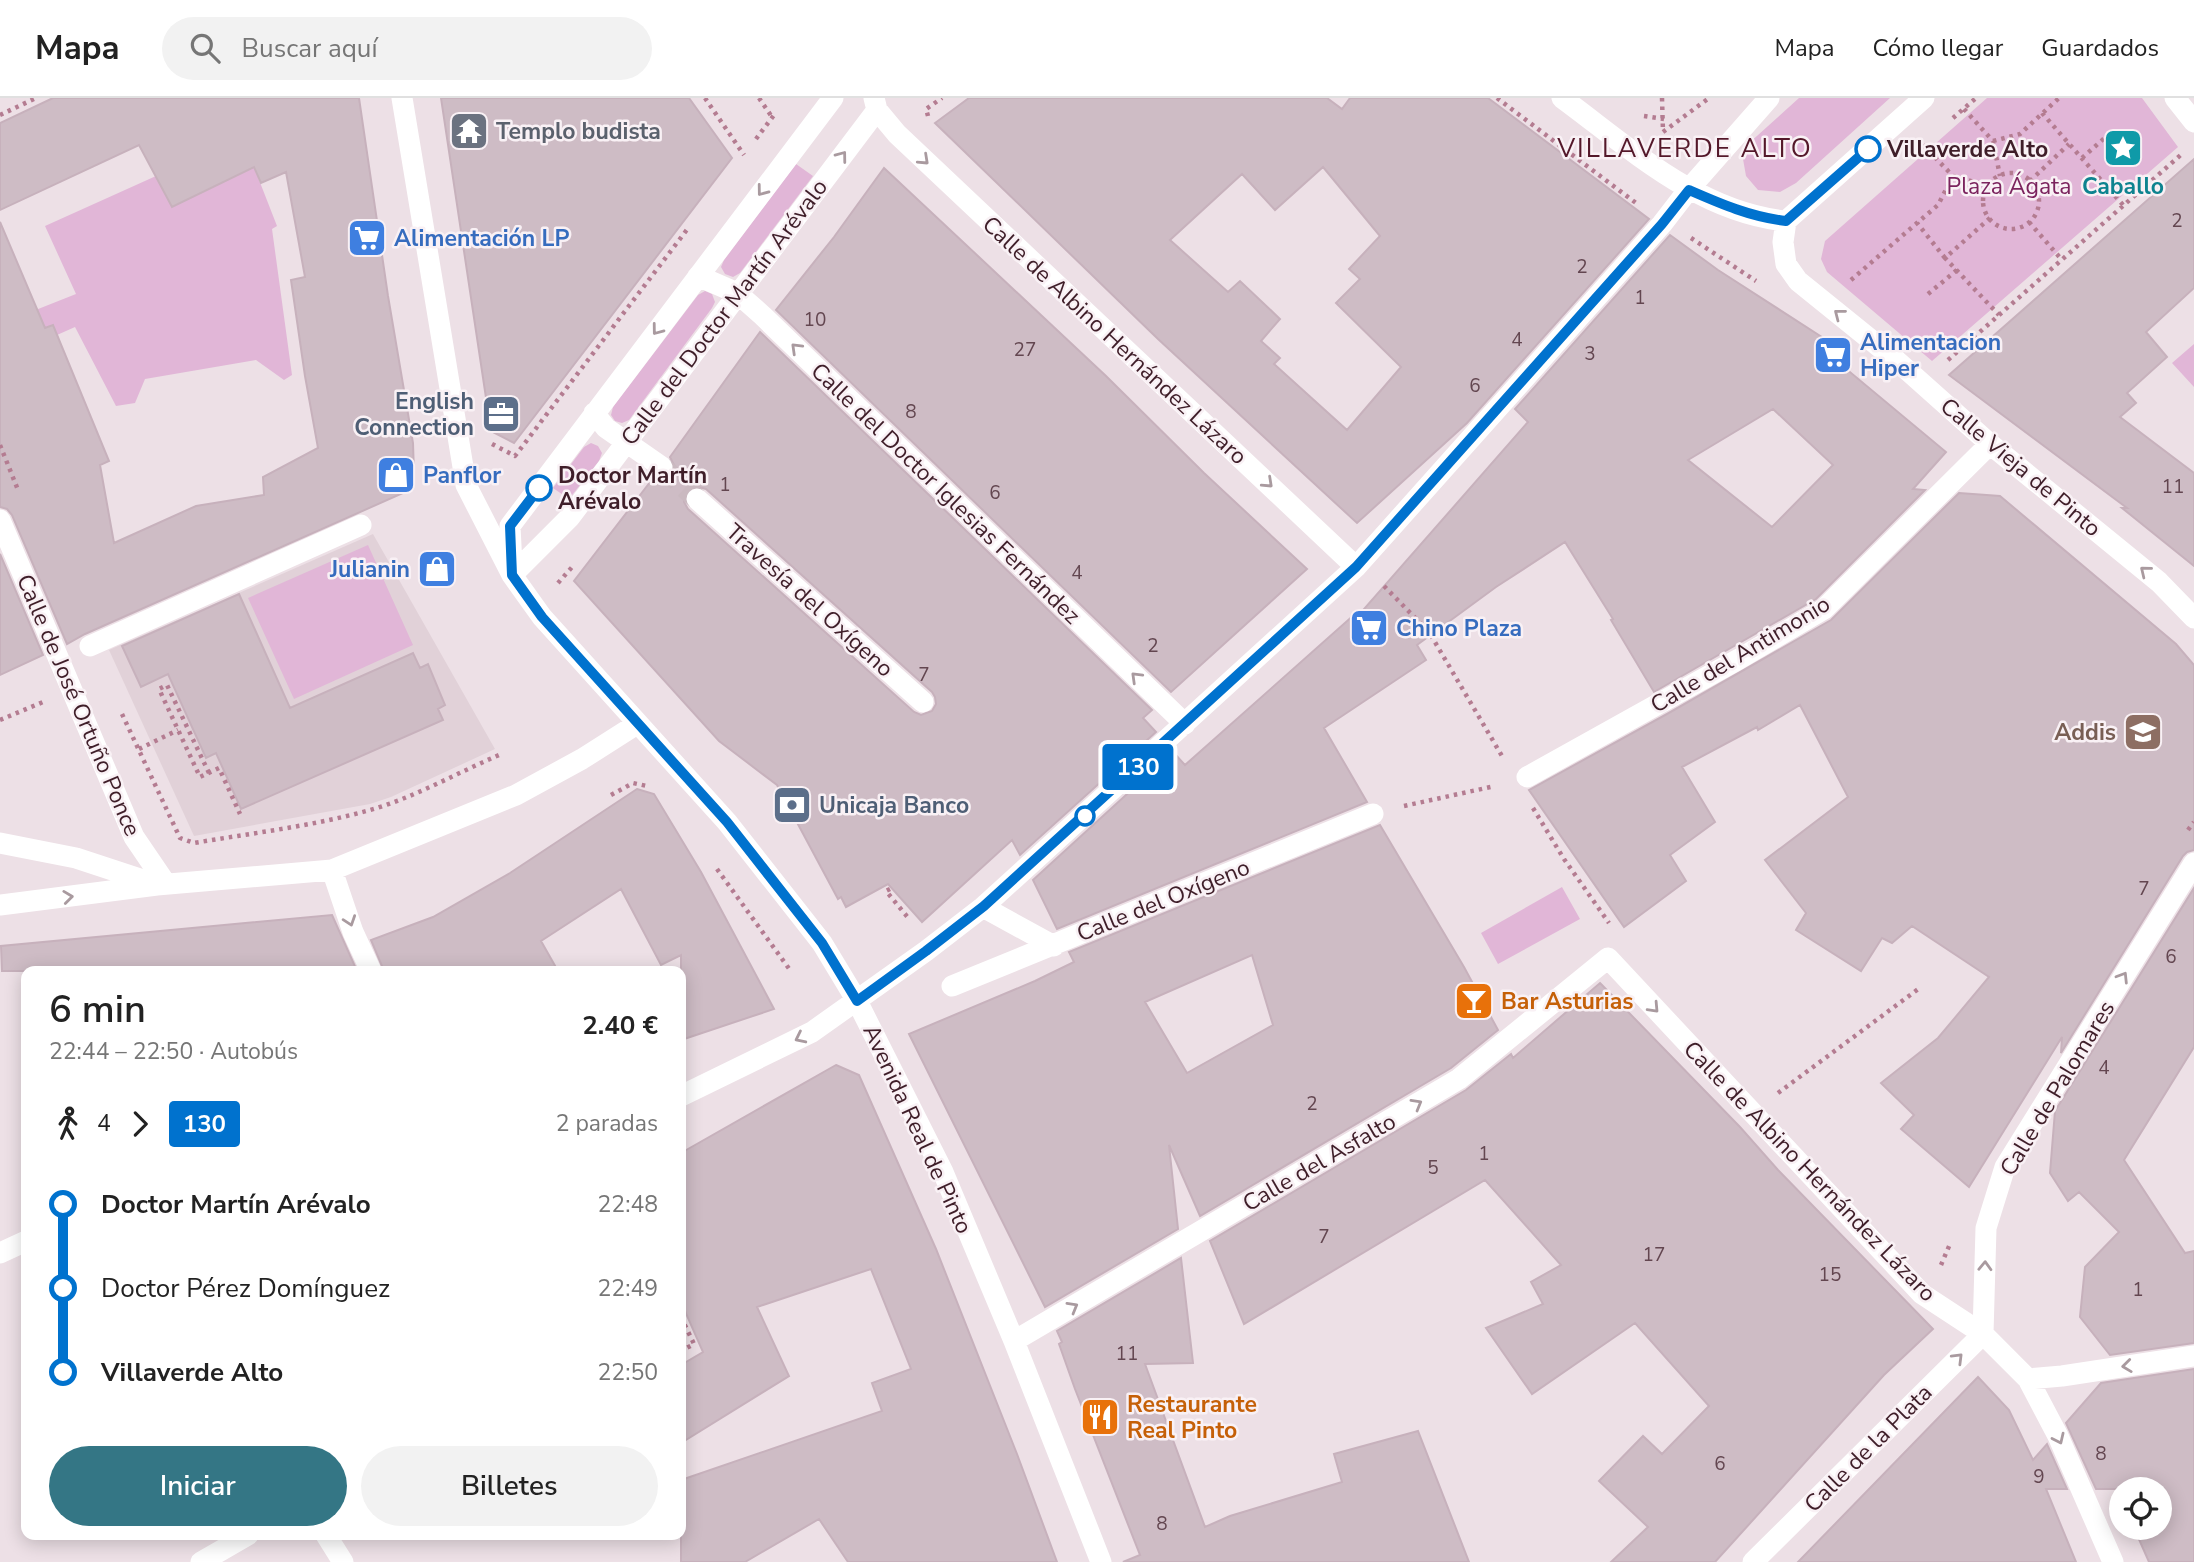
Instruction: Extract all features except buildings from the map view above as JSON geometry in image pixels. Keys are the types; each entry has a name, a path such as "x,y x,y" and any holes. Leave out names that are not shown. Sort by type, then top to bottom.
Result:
{"street":[{"name":"Avenida Real de Pinto","path":"402,98 466,485 512,575 542,617 735,832 822,943 857,1001 943,1172 1014,1340 1101,1562"},
{"name":"Calle del Doctor Martín Arévalo","path":"512,575 510,526 834,98"},
{"path":"1562,98 1689,190 1726,207 1763,218 1786,221 1924,98"},
{"path":"686,1094 812,1032 984,906 1356,567 1662,224 1769,98"},
{"path":"2175,98 2194,121"},
{"name":"Calle del Doctor Martín Arévalo","path":"512,575 570,516 875,104"},
{"name":"Calle de Albino Hernández Lázaro","path":"875,104 897,134 1356,567"},
{"name":"Calle Vieja de Pinto","path":"1786,221 1783,242 1786,264 1798,281 1897,361 1990,444 2158,582 2194,618"},
{"name":"Calle del Doctor Iglesias Fernández","path":"698,276 737,293 763,316 1185,724"},
{"path":"594,413 606,428 662,467"},
{"name":"Calle del Antimonio","path":"1522,779 1824,609 1990,444"},
{"name":"Travesía del Oxígeno","path":"697,499 923,702"},
{"name":"Calle de José Ortuño Ponce","path":"0,520 134,837 162,885"},
{"path":"90,646 361,525"},
{"path":"0,905 162,885 332,870 516,795 582,759 637,723"},
{"name":"Calle del Oxígeno","path":"952,986 1373,814"},
{"path":"0,843 76,858 162,885"},
{"name":"Calle de Palomares","path":"1983,1334 1986,1228 2005,1167 2194,863"},
{"path":"332,870 353,932 369,966"},
{"path":"984,906 1054,946"},
{"name":"Calle de Albino Hernández Lázaro","path":"1608,958 1922,1294 1983,1334 2028,1379 2058,1436 2113,1562"},
{"name":"Calle del Asfalto","path":"1014,1340 1459,1079 1608,958"},
{"path":"0,1253 21,1243"},
{"name":"Calle de la Plata","path":"1753,1562 1983,1334"},
{"path":"2028,1379 2194,1356"},
{"path":"201,1562 239,1540"},
{"path":"330,1540 343,1562"}],"path":[{"path":"0,115 36,98"},
{"path":"705,98 744,155"},
{"path":"759,98 772,117"},
{"path":"926,109 942,98"},
{"path":"1497,98 1645,211"},
{"path":"1662,98 1662,132 1709,98"},
{"path":"1943,127 1976,98"},
{"path":"1993,141 2020,134 2059,98"},
{"path":"736,166 779,108"},
{"path":"1964,109 1993,141 2000,176"},
{"path":"2042,113 2123,205"},
{"path":"2081,158 2108,135"},
{"path":"1912,153 1923,144 1953,176 1989,186"},
{"path":"2031,181 2069,144"},
{"path":"1945,363 2186,150"},
{"path":"2010,173 2031,181 2040,200 2038,211 2029,222 2024,227 2013,229 2002,228 1993,223 1986,214 1983,202 1989,186 2000,176 2010,173"},
{"path":"1847,284 1938,205 1953,176"},
{"path":"1945,258 1990,218"},
{"path":"484,440 515,456 695,219"},
{"path":"2029,222 2062,260"},
{"path":"1917,223 1945,258 1999,315"},
{"path":"1928,294 1957,270"},
{"path":"1378,580 1429,632 1522,779 1564,859 1616,933"},
{"path":"209,773 167,685 159,689 200,777 209,773 219,768 240,814"},
{"path":"0,720 51,698"},
{"path":"117,702 180,838 194,843 371,810 499,754"},
{"path":"139,749 178,730"},
{"path":"1373,814 1522,779"},
{"path":"611,795 632,783 659,789"},
{"path":"2187,833 2194,822"},
{"path":"716,868 790,970"},
{"path":"890,889 886,891 911,922"},
{"path":"1752,1112 1921,987"},
{"path":"1939,1270 1955,1232"},
{"path":"686,1327 694,1344 686,1346"}],"shaded area":[{"path":"373,534 495,749 370,804 194,836 109,650"}],"green space":[{"path":"1799,98 1890,98 1796,183 1780,192 1758,190 1746,176 1743,159 1748,144"},
{"name":"Plaza Ágata","path":"1987,98 2142,98 2178,147 1932,361 1827,272 1821,259 1825,241"},
{"path":"796,164 813,176 740,273 733,277 725,274 721,267 724,260"},
{"path":"254,167 277,226 272,229 292,375 284,380 256,360 145,379 135,403 116,406 75,327 57,335 52,325 31,334 23,315 76,294 45,226 156,176 172,206"},
{"path":"705,291 712,294 715,302 712,308 629,420 622,423 615,421 611,415 613,407 698,295"},
{"path":"2194,344 2194,387 2172,363"},
{"path":"591,443 598,446 602,453 599,461 569,499 553,488 584,447"},
{"path":"368,545 413,645 294,699 248,598"},
{"path":"1562,887 1580,919 1498,964 1481,933"}],"tunnel":[{"path":"662,467 697,499"}],"bus line":[{"name":"130","path":"539,488 510,526 512,575 542,617 727,822 822,943 857,1001 984,906 1356,567 1662,224 1689,190 1726,207 1763,218 1786,221 1868,149"}],"place":[{"name":"Templo budista","path":"469,131"},
{"name":"Caballo","path":"2123,148"},
{"name":"Villaverde Alto","path":"1868,149"},
{"name":"Alimentación LP","path":"367,238"},
{"name":"Alimentacion Hiper","path":"1833,355"},
{"name":"English Connection","path":"501,414"},
{"name":"Panflor","path":"396,475"},
{"name":"Doctor Martín Arévalo","path":"539,488"},
{"name":"Julianin","path":"437,569"},
{"name":"Chino Plaza","path":"1369,628"},
{"name":"Addis","path":"2143,732"},
{"name":"Unicaja Banco","path":"792,805"},
{"name":"Bar Asturias","path":"1474,1001"},
{"name":"Restaurante Real Pinto","path":"1100,1417"}],"district":[{"name":"VILLAVERDE ALTO","path":"1685,148"}]}
